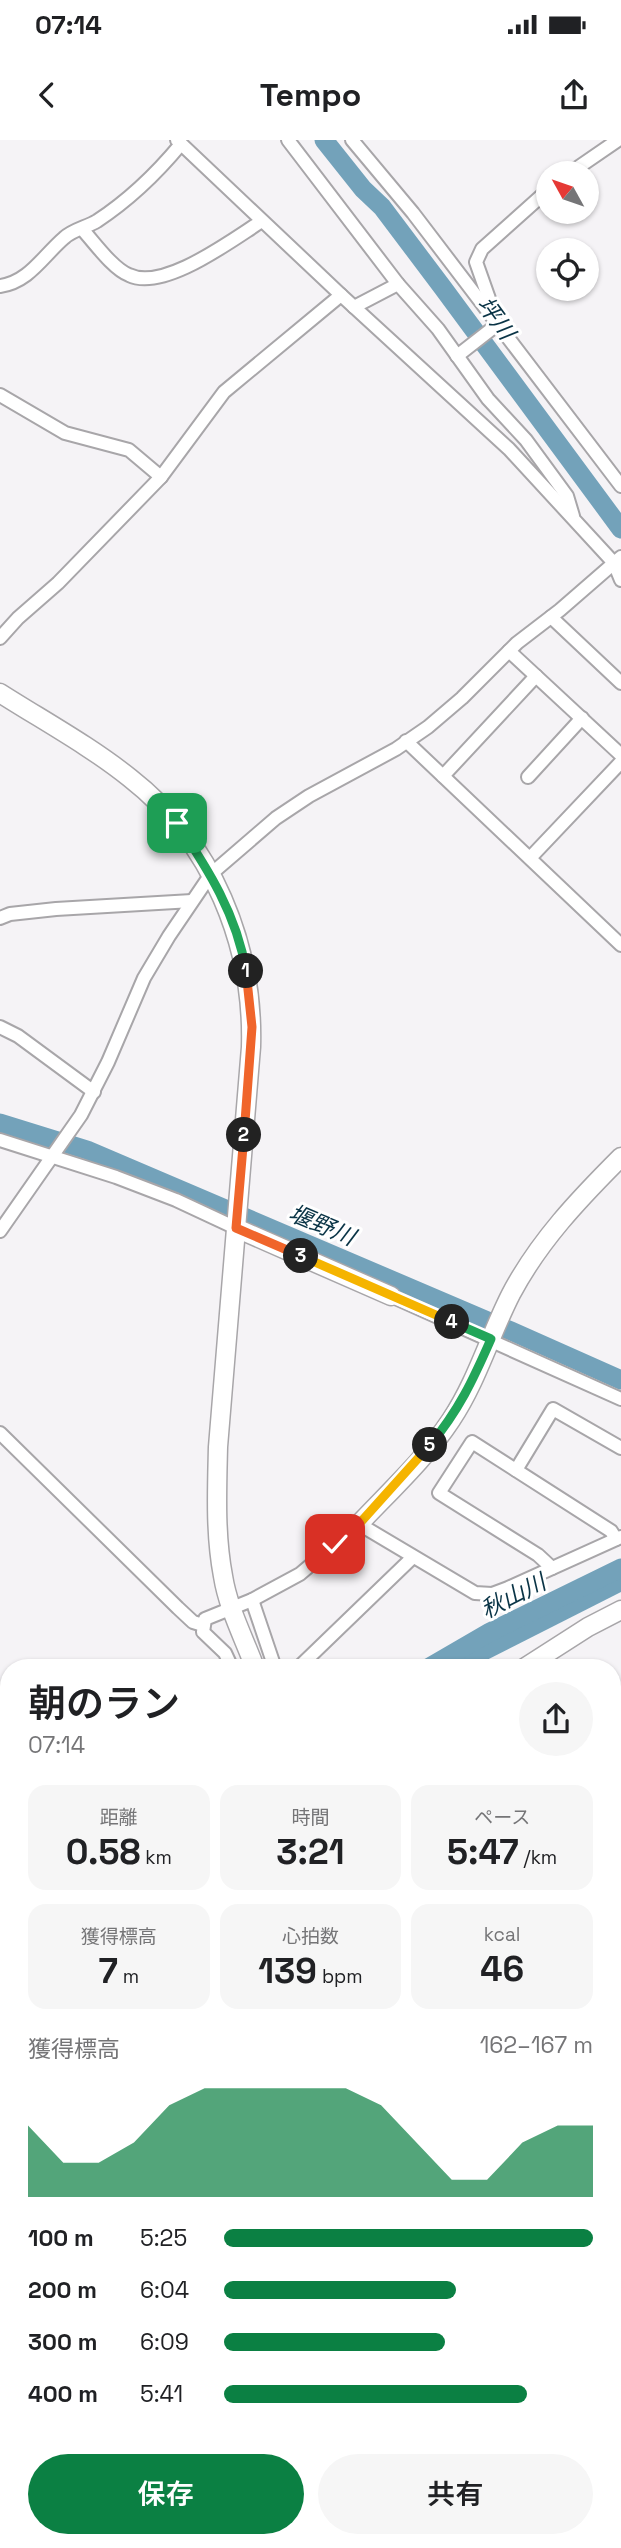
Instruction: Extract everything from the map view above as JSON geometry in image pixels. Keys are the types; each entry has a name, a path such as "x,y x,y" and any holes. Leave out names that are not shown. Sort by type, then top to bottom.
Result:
{"street":[{"path":"288,140 398,284 460,354 488,399 526,440 567,496 574,520"},
{"path":"352,140 413,213 496,326 621,486"},
{"path":"586,161 613,141"},
{"path":"0,286 10,284 30,273 66,235 97,221 154,176 179,142 509,449 574,520 618,560 621,580"},
{"path":"496,326 476,262 482,249 536,201"},
{"path":"82,229 129,276 154,277 167,276 204,258 262,221"},
{"path":"354,307 398,284"},
{"path":"0,638 18,618 58,583 161,477 224,392 341,295"},
{"path":"460,354 496,326"},
{"path":"0,396 65,433 129,450 161,477"},
{"path":"0,1231 68,1136 94,1091 144,978 211,874 276,818 309,796 406,741 462,698 509,650 618,560"},
{"path":"551,617 621,683"},
{"path":"509,650 621,755"},
{"path":"443,776 536,676"},
{"path":"0,693 89,748 131,779 177,823 211,874 233,922 246,967 252,1012 251,1047 218,1447 216,1503 223,1577 232,1609 252,1659"},
{"path":"528,777 582,718"},
{"path":"406,741 621,945"},
{"path":"530,858 621,762"},
{"path":"0,918 10,914 56,909 192,901"},
{"path":"0,1027 18,1035 94,1091"},
{"path":"0,1140 54,1154 176,1200 621,1399"},
{"path":"228,1659 203,1632 205,1619 252,1600 300,1574 359,1524 412,1468 450,1422 466,1396 513,1292 536,1252 572,1206 621,1157"},
{"path":"516,1470 553,1409 621,1448"},
{"path":"0,1433 193,1622 203,1625"},
{"path":"359,1524 475,1593 492,1594 552,1568 619,1538 472,1442 439,1493 538,1555 552,1568"},
{"path":"307,1659 413,1557"},
{"path":"252,1600 272,1659"},
{"path":"538,1659 588,1626 621,1610"}],"water":[{"path":"621,1570 621,1592 489,1659 457,1659"}],"waterway":[{"name":"坪川","path":"324,140 363,189 382,207 621,529"},
{"name":"堰野川","path":"0,1123 87,1150 621,1380"},
{"name":"秋山川","path":"444,1659 490,1632 621,1568"}],"route":[{"path":"177,823 211,874 233,922 246,967 252,1012 251,1047 236,1228 491,1339 466,1396 450,1422 412,1468 359,1524 335,1544"}]}
